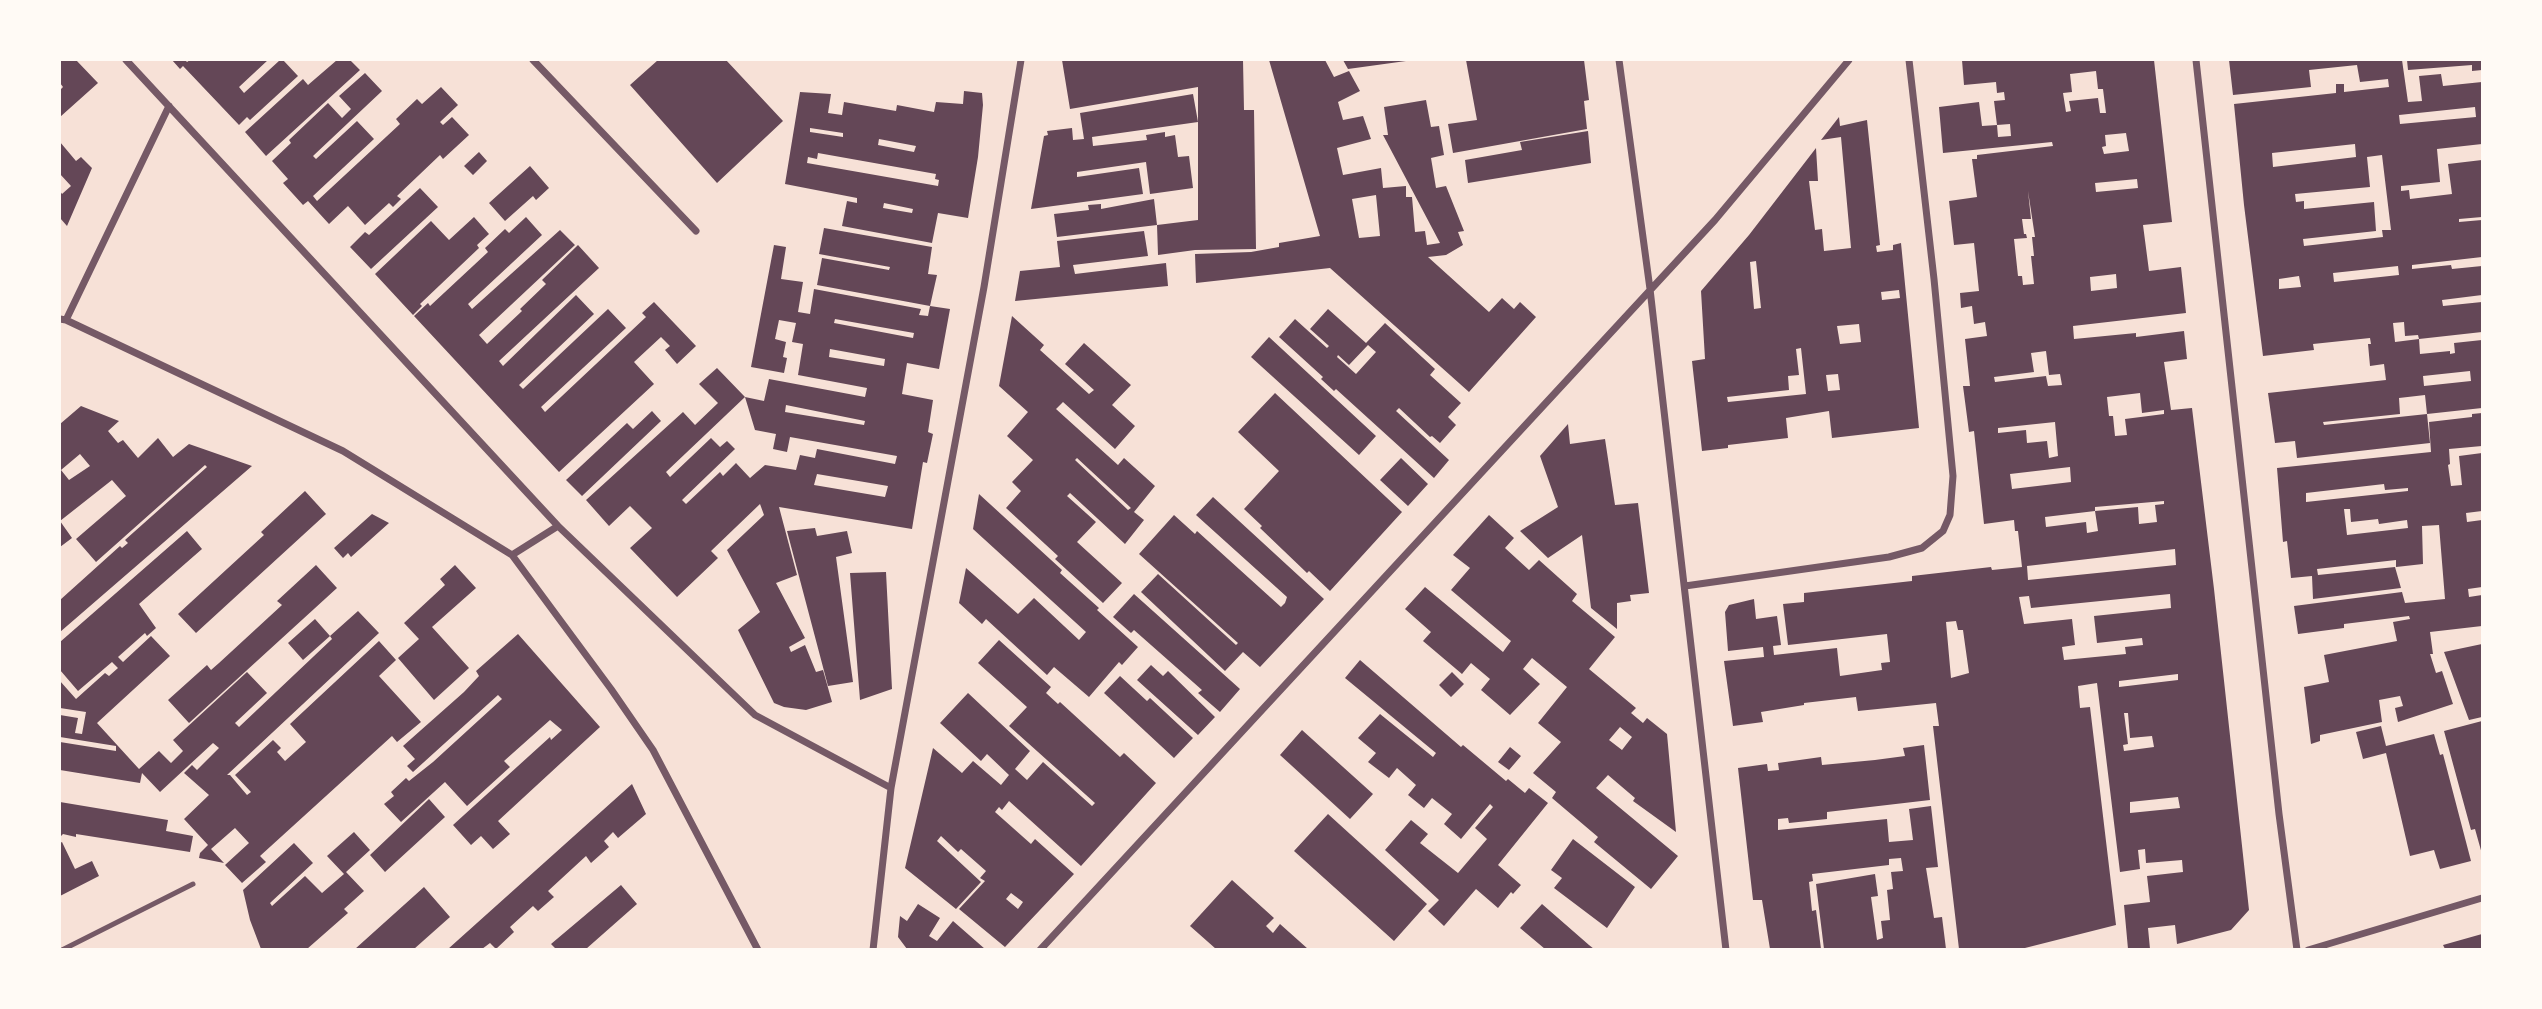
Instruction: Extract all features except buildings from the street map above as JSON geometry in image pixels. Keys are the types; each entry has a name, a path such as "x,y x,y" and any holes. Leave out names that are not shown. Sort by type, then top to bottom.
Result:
{"street":[{"path":"126,60 558,526 755,715 891,788"},
{"path":"533,60 696,231"},
{"path":"873,950 891,788 984,287 1021,60"},
{"path":"1619,60 1650,289 1726,950"},
{"path":"1040,950 1715,220 1849,60"},
{"path":"1685,586 1889,557 1922,548 1943,531 1950,515 1953,476 1909,60"},
{"path":"2196,60 2276,786 2297,950"},
{"path":"169,106 63,319 343,451 512,555 653,750 758,950"},
{"path":"512,555 558,526"},
{"path":"2308,950 2483,898"}],"lane":[{"path":"62,950 193,884"}]}
